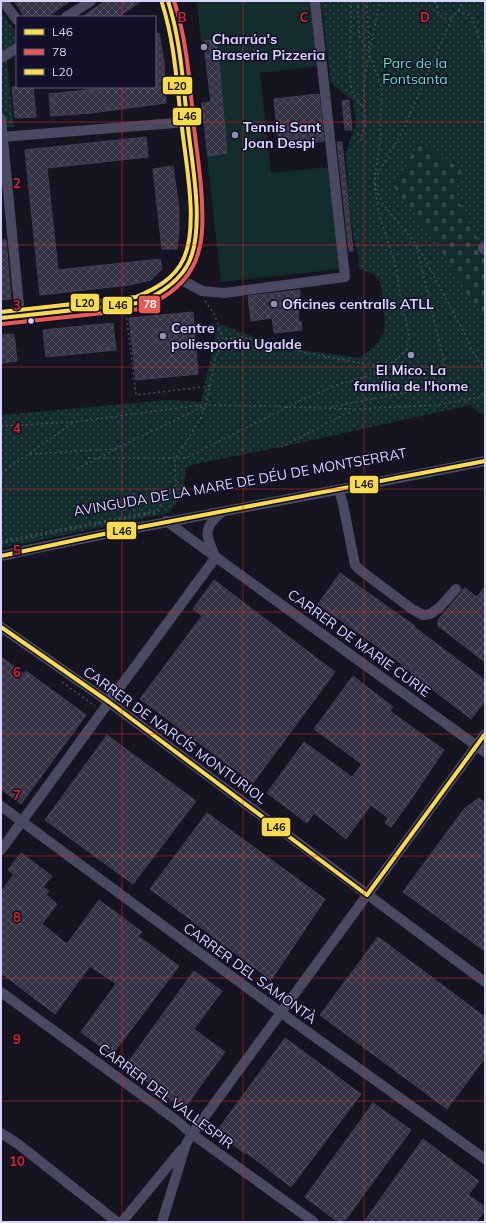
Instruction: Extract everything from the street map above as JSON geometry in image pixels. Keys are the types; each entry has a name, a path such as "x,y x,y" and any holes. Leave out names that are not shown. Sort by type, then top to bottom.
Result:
{"street":[{"path":"3,1 16,19"},
{"path":"68,16 91,1"},
{"path":"1,318 138,303 157,295 168,287 178,278 186,267 192,254 197,226 182,72 175,28 168,1"},
{"path":"178,278 202,291 224,293 345,276 315,1"},
{"path":"1,58 16,49"},
{"path":"1,118 20,316"},
{"path":"2,137 188,122"},
{"name":"AVINGUDA DE LA MARE DE DÉU DE MONTSERRAT","path":"1,556 166,516 223,512 485,461"},
{"path":"339,490 355,564 360,570 412,609 423,615 430,614 439,608 456,589"},
{"path":"1,850 216,557 208,539 207,530 212,520 223,512"},
{"name":"CARRER DE MARIE CURIE","path":"166,516 216,557 481,748"},
{"name":"CARRER DE NARCÍS MONTURIOL","path":"1,627 109,702 485,982"},
{"path":"122,1222 186,1144 280,1012 367,895 481,748 485,734"},
{"name":"CARRER DEL SAMONTÀ","path":"1,806 280,1012 485,1159"},
{"name":"CARRER DEL VALLESPIR","path":"1,992 176,1120 192,1134 314,1222"},
{"path":"1,1133 18,1144 117,1222"},
{"path":"162,1222 186,1144"}],"path":[{"path":"351,1 350,78 352,92 364,110"},
{"path":"88,458 186,458 337,384 365,377 397,359 407,348 409,334 402,306 395,263 379,214 374,181 381,137 380,122 382,88 369,54 359,35 358,1"},
{"path":"367,1 369,54"},
{"path":"360,141 365,125 365,75 380,1"},
{"path":"435,1 440,15 445,19 452,18"},
{"path":"463,1 458,11 452,18 403,130 374,181 382,203 423,255 468,340 472,351 485,370"},
{"path":"458,11 471,16 485,54"},
{"path":"328,408 417,390 443,380 444,361 415,243"},
{"path":"156,511 176,485 175,459 200,420 206,405 216,356 224,339 214,314 205,300"},
{"path":"127,321 136,395 210,386"},
{"path":"224,339 245,338 311,354 384,367"},
{"path":"1,426 74,422 201,405 355,409 436,405 485,396"},
{"path":"77,469 206,405"},
{"path":"281,447 355,409"},
{"path":"1,473 74,422"},
{"path":"30,454 116,449"},
{"name":"AVINGUDA DE LA MARE DE DÉU DE MONTSERRAT","path":"1,542 156,511 166,516"}],"green space":[{"name":"Tennis Sant Joan Despi","path":"197,1 311,1 318,66 260,73 271,173 329,167 340,269 221,282 201,103 210,102 203,42 201,42"},
{"name":"Parc de la Fontsanta","path":"321,1 485,1 485,415 477,412 471,405 281,447 195,464 186,468 183,494 169,513 1,548 1,415 169,400 201,402 218,324 263,340 301,350 359,358 376,345 384,333 385,322 381,284 374,274 359,269 359,257 354,240 348,193 346,152 356,124 353,101 331,83"},
{"path":"1,11 16,33 16,55 7,61 14,127 1,128"},
{"path":"419,142 461,170 456,196 485,255 485,315 469,297 437,243 394,187"}],"building":[{"path":"14,1 70,1 48,16 24,16"},
{"path":"105,1 141,1 119,16 83,16"},
{"path":"159,33 164,62 166,103 91,113 51,116 49,94 105,88 156,88 156,34"},
{"path":"217,40 227,153 208,156 202,103 211,102 204,41"},
{"path":"12,87 33,88 36,117 15,118"},
{"path":"319,94 324,141 279,147 274,99"},
{"path":"349,100 352,130 345,130 342,101"},
{"path":"146,137 148,157 47,168 58,270 160,259 162,269 151,280 129,285 40,295 25,150"},
{"path":"337,142 342,142 353,251 349,251"},
{"path":"173,166 179,209 177,249 162,249 153,169"},
{"path":"1,240 6,240 11,299 1,300"},
{"name":"Oficines centralls ATLL","path":"300,290 298,322 301,321 302,330 274,333 272,318 251,321 248,296"},
{"name":"Centre poliesportiu Ugalde","path":"193,312 198,374 136,380 129,318"},
{"path":"113,323 116,350 46,357 43,330"},
{"path":"14,334 17,361 1,363 1,335"},
{"path":"340,573 415,626 414,627 485,680 485,701 471,719 401,665 402,664 318,604"},
{"path":"214,580 335,672 253,783 140,699 202,616 193,609"},
{"path":"485,586 485,662 438,626 438,620 462,590 465,588 477,597"},
{"path":"1,657 24,674 26,671 86,715 21,804 1,789"},
{"path":"353,676 393,707 390,711 444,750 391,827 385,823 388,818 371,805 346,839 314,813 307,823 267,793 304,742 352,777 362,764 314,729"},
{"path":"107,735 196,801 133,884 45,820"},
{"path":"479,798 485,803 485,951 403,892 464,809"},
{"path":"207,813 325,899 271,980 150,889"},
{"path":"21,853 52,876 43,887 49,891 46,895 57,904 42,924 67,944 99,900 142,932 138,936 179,966 112,1055 81,1032 116,984 90,966 55,1014 1,973 1,892 14,874 8,870"},
{"path":"378,937 485,1017 485,1058 447,1109 320,1015"},
{"path":"194,971 222,991 194,1029 225,1052 184,1109 126,1065"},
{"path":"285,1038 361,1094 291,1187 247,1153 246,1154 216,1132"},
{"path":"373,1103 411,1130 346,1219 338,1222 305,1197"},
{"path":"423,1139 479,1181 468,1195 485,1207 485,1210 476,1222 364,1222"}],"transit line":[{"name":"L46","path":"1,318 138,303 160,292 174,282 189,262 194,248 196,231 196,196 179,47 168,1"},
{"name":"78","path":"2,324 140,309 156,302 177,287 193,266 202,235 201,192 187,63 182,31 174,1"},
{"name":"L20","path":"1,312 136,297 163,283 175,273 183,260 188,247 190,231 190,196 173,49 162,3"},
{"name":"L46","path":"1,556 99,535 485,461"},
{"name":"L46","path":"1,627 109,702 367,895"},
{"name":"L46","path":"367,895 485,734"}],"place":[{"name":"Charrúa's Braseria Pizzeria","path":"204,47"},
{"name":"Tennis Sant Joan Despi","path":"235,135"},
{"name":"Oficines centralls ATLL","path":"274,304"},
{"name":"Centre poliesportiu Ugalde","path":"163,336"},
{"name":"El Mico. La família de l'home","path":"411,355"}]}
